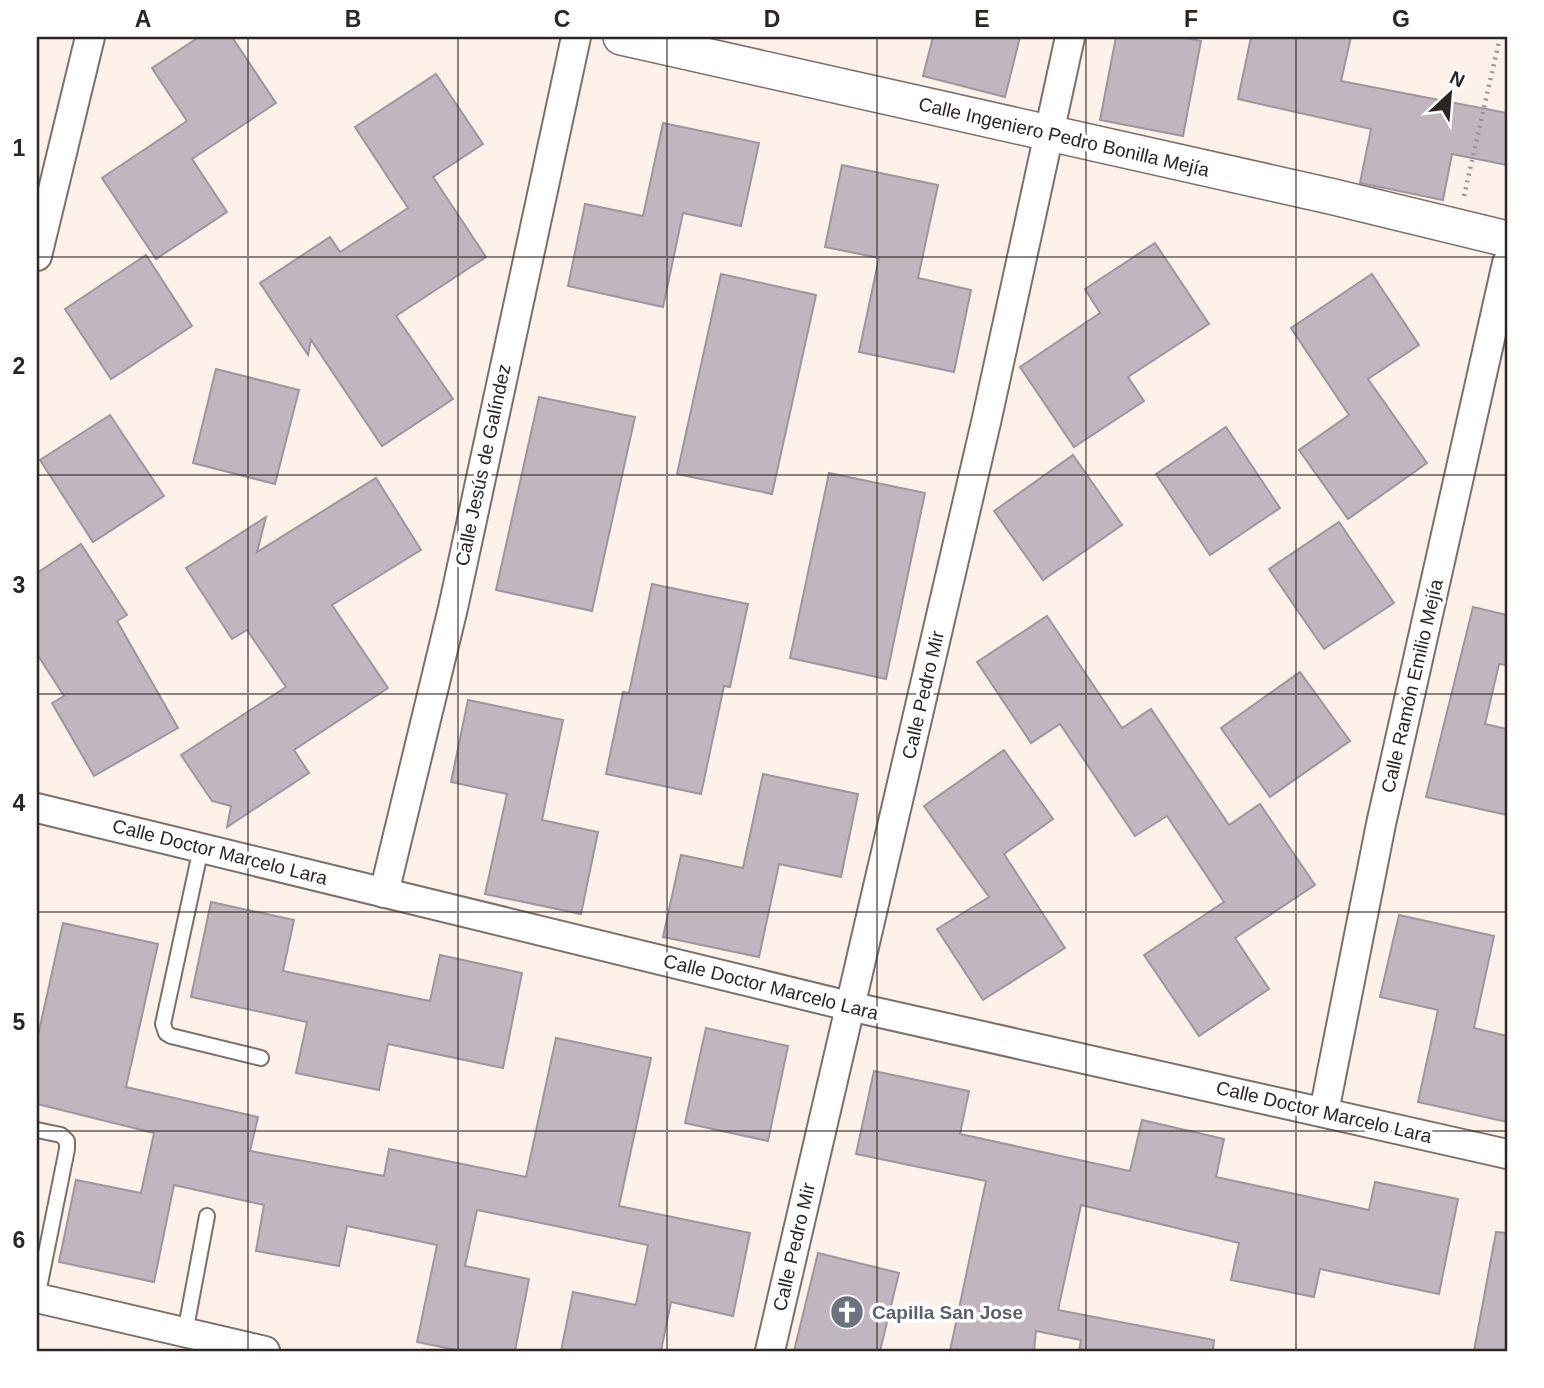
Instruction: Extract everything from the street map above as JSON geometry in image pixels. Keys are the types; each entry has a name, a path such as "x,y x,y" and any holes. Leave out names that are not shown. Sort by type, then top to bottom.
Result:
{"street":[{"path":"37,256 90,37"},
{"name":"Calle Jesús de Galíndez","path":"384,893 453,608 576,37"},
{"name":"Calle Ingeniero Pedro Bonilla Mejía","path":"621,37 1047,135 1321,194 1507,239"},
{"name":"Calle Pedro Mir","path":"770,1351 988,418 1070,37"},
{"name":"Calle Ramón Emilio Mejía","path":"1324,1112 1381,824 1507,262"},
{"name":"Calle Doctor Marcelo Lara","path":"37,808 849,1006 1507,1154"},
{"path":"37,1298 185,1333 236,1348 265,1351"}],"lane":[{"path":"201,848 163,1024 166,1033 171,1036 261,1058"},
{"path":"37,1130 61,1135 66,1141 67,1149 37,1298"},
{"path":"185,1333 208,1216"}],"path":[{"path":"1457,228 1500,37"}],"building":[{"path":"199,37 232,37 276,103 192,159 227,212 156,259 102,178 187,121 152,68"},
{"path":"933,37 1020,37 1005,97 923,76"},
{"path":"1116,37 1180,37 1201,41 1183,136 1100,120"},
{"path":"1251,37 1351,37 1341,81 1507,113 1507,165 1452,154 1443,200 1360,183 1371,129 1238,99"},
{"path":"436,74 483,144 433,177 486,257 396,316 453,399 382,446 311,340 308,355 260,283 330,237 340,252 408,208 355,127"},
{"path":"663,123 759,143 741,226 683,213 663,307 568,286 585,204 643,216"},
{"path":"842,165 938,185 918,278 971,290 954,372 859,352 879,258 825,247"},
{"path":"1155,243 1209,324 1128,377 1144,401 1074,447 1020,367 1100,313 1085,289"},
{"path":"146,255 192,326 111,379 65,309"},
{"path":"721,274 816,295 772,494 677,474"},
{"path":"1372,274 1419,345 1368,379 1427,463 1348,519 1299,450 1349,415 1291,328"},
{"path":"216,369 299,390 275,484 193,463"},
{"path":"539,397 635,417 592,611 496,590"},
{"path":"110,415 164,496 93,542 40,460"},
{"path":"1226,427 1280,508 1210,555 1156,474"},
{"path":"1073,455 1122,525 1043,580 994,511"},
{"path":"829,473 925,493 886,679 790,658"},
{"path":"376,478 421,550 332,605 388,688 294,750 309,773 227,827 231,806 212,801 181,755 286,687 247,630 232,639 186,568 266,517 257,552"},
{"path":"1339,522 1394,603 1324,649 1269,569"},
{"path":"81,544 127,615 117,621 178,728 94,776 52,703 64,696 37,654 37,573"},
{"path":"652,584 748,604 730,687 724,686 701,794 606,774 623,692 629,693"},
{"path":"1473,607 1507,615 1507,665 1499,664 1485,724 1507,729 1507,815 1426,797"},
{"path":"1047,616 1122,728 1151,709 1229,825 1260,804 1315,885 1235,938 1269,989 1199,1036 1144,955 1224,902 1167,816 1135,836 1060,724 1031,743 977,662"},
{"path":"1300,672 1350,741 1270,797 1221,728"},
{"path":"468,700 563,720 542,820 598,832 581,914 485,894 507,794 451,782"},
{"path":"1004,750 1053,819 1004,854 1065,948 983,1000 937,929 989,897 924,806"},
{"path":"763,774 858,794 841,877 779,864 759,957 663,937 681,855 743,868"},
{"path":"211,902 294,920 283,971 430,1001 440,955 522,973 503,1068 388,1044 379,1090 296,1073 307,1022 191,997"},
{"path":"1399,915 1494,936 1474,1028 1507,1036 1507,1122 1418,1102 1438,1010 1380,997"},
{"path":"63,923 158,944 126,1087 258,1117 250,1151 384,1176 389,1149 526,1177 556,1038 651,1058 619,1206 750,1233 733,1316 671,1302 661,1351 561,1351 573,1292 636,1305 648,1245 477,1210 465,1266 529,1279 515,1351 461,1351 417,1342 437,1245 347,1226 339,1266 256,1251 264,1205 174,1185 154,1282 59,1262 76,1180 141,1193 154,1133 37,1104 37,1040"},
{"path":"706,1028 788,1046 768,1141 685,1123"},
{"path":"874,1071 969,1091 960,1134 1130,1171 1142,1120 1224,1139 1216,1177 1369,1210 1375,1182 1458,1199 1439,1294 1320,1269 1314,1297 1231,1280 1239,1243 1081,1205 1058,1310 1214,1340 1213,1351 1079,1351 1081,1340 1036,1331 1034,1351 950,1351 986,1181 856,1154"},
{"path":"1496,1232 1507,1233 1507,1351 1474,1351"},
{"name":"Capilla San Jose","path":"818,1253 899,1273 880,1351 794,1351"}],"place":[{"name":"Capilla San Jose","path":"847,1312"}]}
